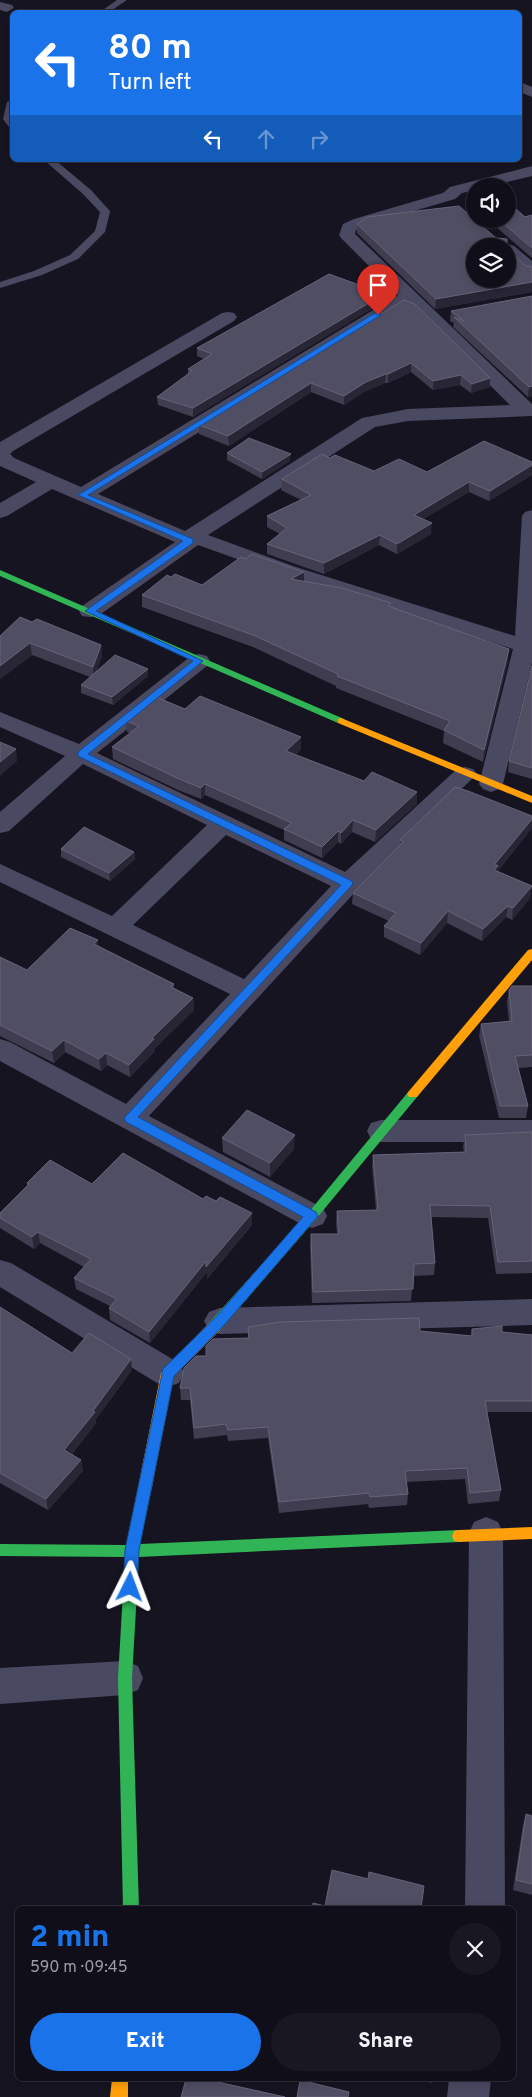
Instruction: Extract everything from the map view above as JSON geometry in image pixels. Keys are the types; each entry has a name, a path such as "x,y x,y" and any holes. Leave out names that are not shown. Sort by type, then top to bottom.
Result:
{"street":[{"path":"529,410 347,236 349,227 360,222 453,201 456,190 532,171"},
{"path":"516,256 532,270"},
{"path":"82,495 409,296"},
{"path":"429,316 448,313"},
{"path":"228,318 6,448 0,455 7,462 82,495 191,539 525,646"},
{"path":"90,611 191,539 369,422 408,415 529,410"},
{"path":"0,512 51,481"},
{"path":"491,784 525,646 532,516"},
{"path":"0,574 90,611 199,661 532,800"},
{"path":"0,825 81,754 199,661"},
{"path":"0,719 81,754 348,884"},
{"path":"130,1118 348,884 466,774"},
{"path":"115,928 224,823"},
{"path":"0,872 247,991"},
{"path":"131,1906 125,1678 132,1550 168,1373 220,1320 312,1216 381,1131 528,961"},
{"path":"0,1049 312,1216"},
{"path":"381,1131 532,1131"},
{"path":"0,1272 168,1373"},
{"path":"220,1320 532,1312"},
{"path":"485,1906 486,1533"},
{"path":"8,1545 132,1550 486,1533 532,1533"},
{"path":"0,1686 125,1678"},
{"path":"119,2097 120,2081"},
{"path":"468,2097 470,2081"}],"lane":[{"path":"107,10 123,0"},
{"path":"0,285 38,273 74,257 100,232 105,212 87,192 52,162"}],"building":[{"path":"459,206 466,212 466,228 484,228 496,238 466,238 466,288 498,288 436,299 357,224 367,217"},
{"path":"516,209 525,217 532,215 532,248 509,228 516,228"},
{"path":"516,257 526,266 532,267 532,282 516,285"},
{"path":"329,274 384,294 193,408 157,397 192,371 188,369 212,354 197,348"},
{"path":"532,296 532,386 529,387 454,317 464,321 451,311"},
{"path":"404,300 415,304 490,378 472,384 461,375 433,381 411,363 366,382 344,396 311,383 228,436 199,425"},
{"path":"249,438 291,454 262,472 227,453"},
{"path":"484,441 532,462 532,465 490,491 469,482 414,515 432,523 397,544 380,535 324,563 267,544 287,528 267,516 311,495 282,479 322,454 330,458 335,455 374,471 399,459 427,472"},
{"path":"252,554 304,572 291,579 342,588 391,603 388,606 509,649 484,750 444,730 450,721 337,676 338,674 253,635 142,595 167,575 171,577 175,574 202,585 241,557 246,559"},
{"path":"20,617 32,622 37,619 101,645 93,667 30,643 0,666 0,636"},
{"path":"115,655 148,669 112,697 81,685"},
{"path":"532,666 532,768 509,761"},
{"path":"200,696 301,737 286,751 364,781 372,772 417,792 376,830 353,820 341,833 338,831 322,847 284,829 292,823 205,784 201,788 177,778 112,747 139,726 126,721 156,697 185,709"},
{"path":"0,742 16,749 0,762"},
{"path":"455,787 532,816 532,819 495,864 498,866 494,870 532,886 513,908 508,906 483,929 448,911 421,943 384,926 396,913 353,893 403,842 400,840"},
{"path":"84,827 134,852 109,873 61,849"},
{"path":"70,928 98,940 94,944 174,984 171,987 193,998 152,1038 154,1039 129,1065 106,1053 99,1059 64,1040 52,1051 0,1025 0,957 27,970"},
{"path":"512,986 532,986 532,1055 515,1056 528,1106 500,1106 481,1024 512,1021 509,990"},
{"path":"247,1110 295,1135 270,1163 222,1138"},
{"path":"532,1132 532,1261 498,1262 490,1206 430,1205 435,1263 414,1264 413,1289 313,1292 311,1234 339,1234 337,1211 378,1210 373,1155 466,1152 465,1135"},
{"path":"123,1153 203,1199 206,1196 216,1201 220,1197 252,1213 206,1267 206,1261 149,1332 109,1308 117,1299 74,1278 91,1259 38,1232 32,1237 0,1218 0,1213 50,1160 92,1184"},
{"path":"0,1307 72,1353 89,1333 131,1359 93,1411 95,1412 64,1450 81,1460 46,1499 0,1473"},
{"path":"419,1318 420,1331 472,1336 472,1329 502,1326 502,1332 532,1335 532,1401 485,1401 501,1490 470,1493 467,1468 405,1471 408,1494 370,1497 369,1493 279,1502 268,1427 228,1430 226,1424 194,1428 190,1388 180,1388 184,1368 196,1356 206,1356 206,1346 213,1339 249,1338 248,1327 281,1322"},
{"path":"526,1814 532,1816 532,1884 516,1880"},
{"path":"332,1870 368,1879 369,1872 424,1886 421,1906 325,1906"},
{"path":"313,1903 325,1906 312,1906"},
{"path":"185,2081 213,2081 285,2097 181,2097"},
{"path":"300,2081 349,2092 348,2097 297,2097"}],"traffic: fast":[{"path":"0,573 341,721"},
{"path":"215,1326 312,1216 413,1094"},
{"path":"131,1906 125,1678 132,1551 145,1487"},
{"path":"0,1550 132,1551 459,1536"}],"traffic: slow":[{"path":"341,721 532,800"},
{"path":"413,1094 532,953"},
{"path":"145,1487 168,1373 215,1326"},
{"path":"459,1536 532,1533"},
{"path":"119,2097 120,2081"}],"route":[{"path":"130,1587 132,1550 168,1373 220,1320 312,1216 130,1118 348,884 81,754 199,661 90,611 190,541 82,495 378,315"}]}
